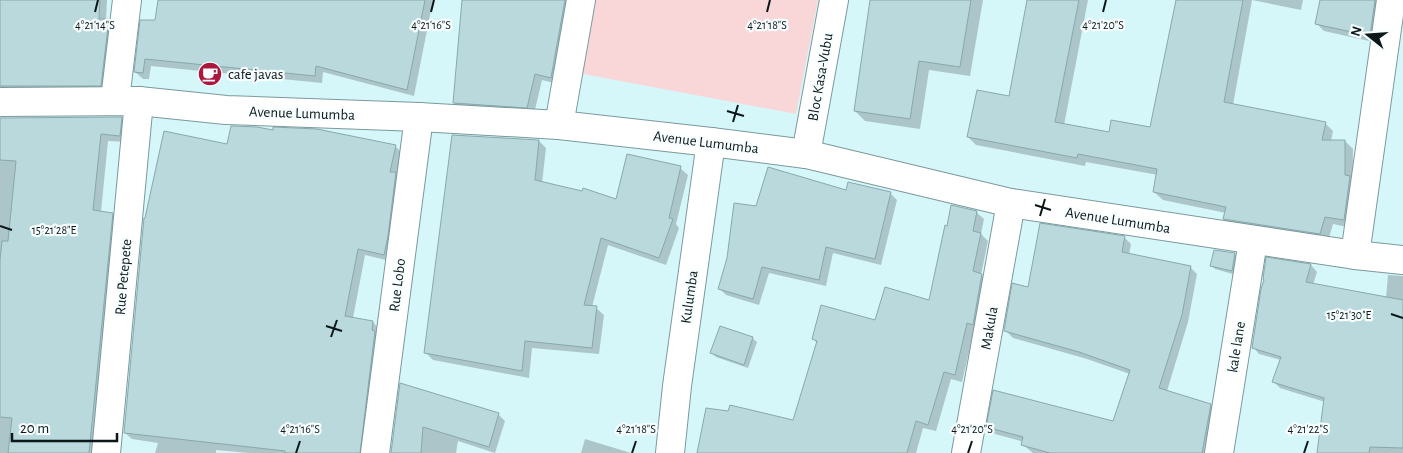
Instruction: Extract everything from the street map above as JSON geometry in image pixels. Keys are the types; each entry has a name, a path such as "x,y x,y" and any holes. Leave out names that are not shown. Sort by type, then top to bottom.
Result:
{"street":[{"name":"Rue Petepete","path":"106,453 127,101 126,0"},
{"path":"559,125 582,0"},
{"name":"Bloc Kasa-Vubu","path":"806,154 834,0"},
{"path":"1355,255 1390,0"},
{"name":"Avenue Lumumba","path":"0,102 127,101 226,110 419,117 559,125 711,142 806,154 1011,203 1253,241 1403,260"},
{"name":"Rue Lobo","path":"375,453 419,117"},
{"name":"Kulumba","path":"670,453 676,386 711,142"},
{"name":"Makula","path":"966,453 1011,203"},
{"name":"kale lane","path":"1219,453 1253,241"}],"shaded area":[{"path":"592,0 818,0 796,114 578,73"}],"building":[{"path":"0,0 100,0 99,19 109,19 101,86 0,86"},
{"path":"158,0 425,0 407,90 316,66 315,76 145,59 143,73 134,72 140,20 155,20"},
{"path":"462,0 565,0 551,78 535,74 527,108 453,103"},
{"path":"870,0 971,0 960,67 919,61 910,119 854,111"},
{"path":"1027,0 1079,0 1055,122 1109,132 1111,120 1150,127 1176,0 1243,0 1224,102 1326,122 1322,140 1345,140 1345,175 1350,176 1344,220 1325,217 1320,234 1223,219 1226,207 1153,192 1157,169 1078,154 1077,158 967,137 977,90 1009,96"},
{"path":"1320,0 1375,0 1370,36 1315,24"},
{"path":"122,117 120,136 101,134 93,210 113,213 89,453 8,453 12,418 0,417 0,260 2,241 8,241 16,161 0,160 0,118"},
{"path":"231,126 273,130 273,127 317,129 396,145 390,172 396,172 384,255 358,249 345,316 373,321 372,330 375,331 360,453 285,453 285,451 124,433 144,218 164,131 227,144"},
{"path":"452,135 539,140 535,180 582,191 583,188 616,199 627,154 681,166 669,218 673,219 659,258 601,238 584,305 597,306 592,348 525,341 522,371 424,353"},
{"path":"768,167 846,190 848,182 891,192 875,259 826,247 819,280 762,267 753,299 718,289 727,258 734,203 756,206"},
{"path":"951,205 977,211 973,231 981,233 973,271 982,274 973,325 967,323 955,375 944,372 928,425 916,421 907,453 697,453 706,408 728,411 730,405 793,420 817,341 812,339 821,305 875,320 885,287 929,300"},
{"path":"1040,223 1125,236 1122,252 1191,266 1182,315 1159,388 1211,404 1202,453 1050,453 1021,445 1023,437 986,427 993,390 1113,421 1130,370 1079,352 1004,331 1012,283 1028,287"},
{"path":"1214,250 1235,253 1232,271 1210,266"},
{"path":"1266,257 1311,264 1306,282 1403,300 1403,448 1370,447 1369,453 1317,453 1324,398 1272,382 1281,357 1252,348 1264,280"},
{"path":"720,326 753,337 744,365 710,353"},
{"path":"400,383 499,413 489,447 423,427 421,453 391,453"}],"place":[{"name":"cafe javas","path":"210,74"}]}
